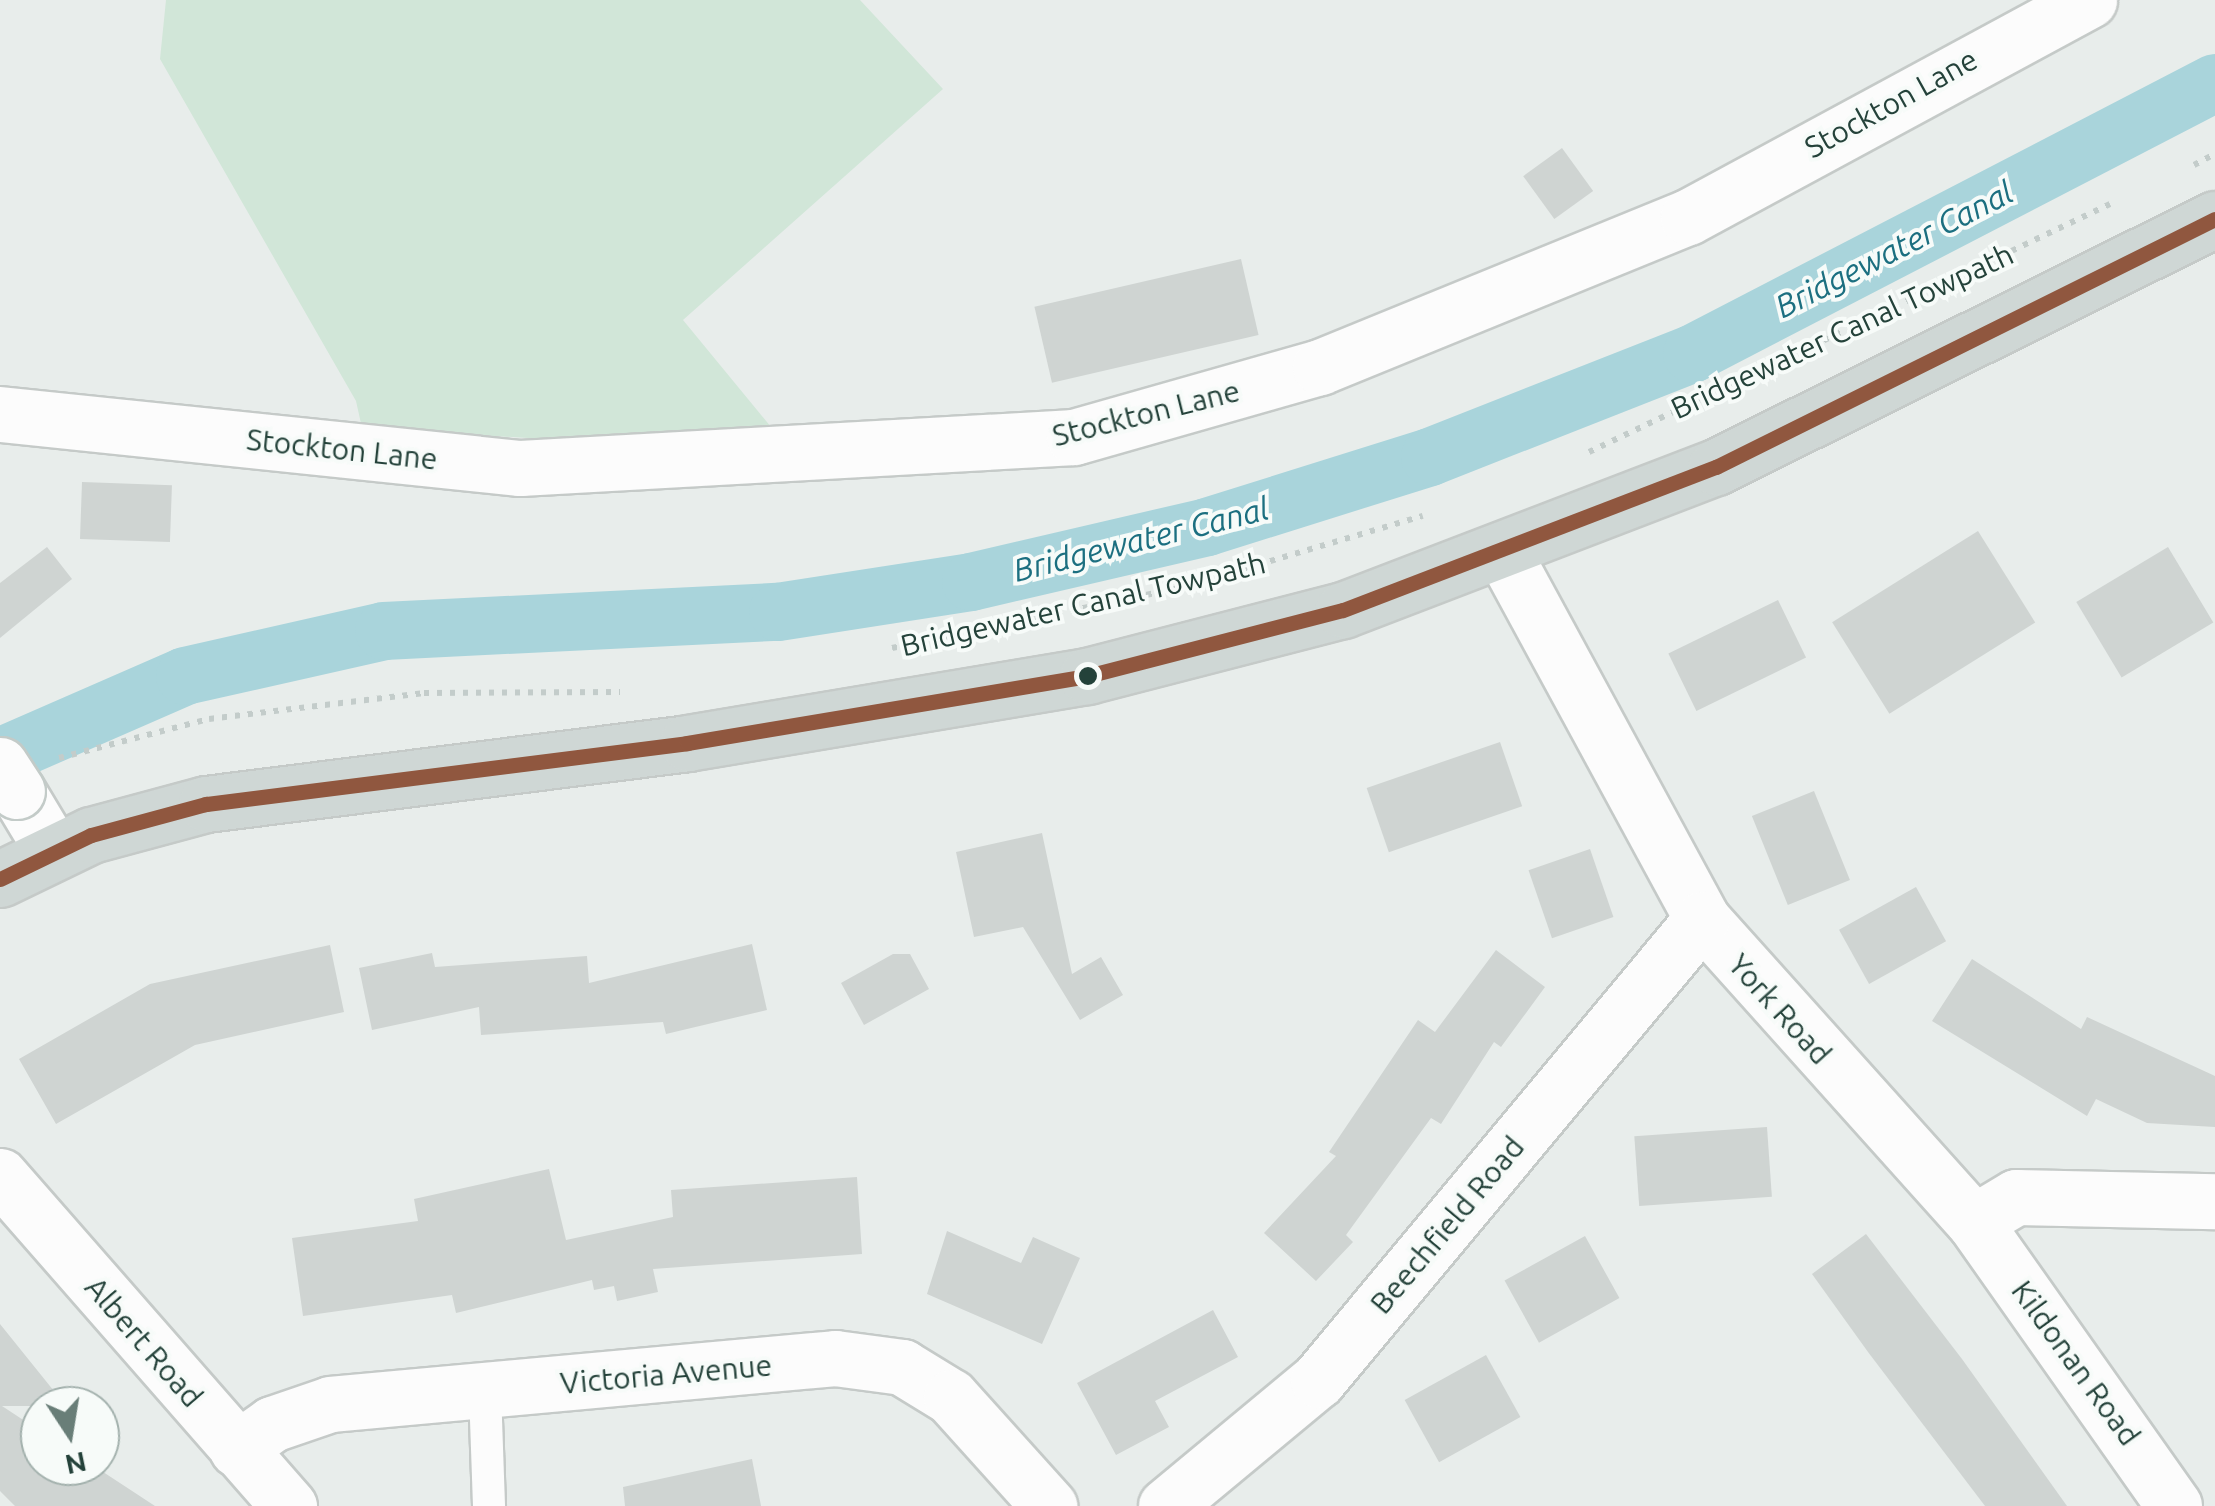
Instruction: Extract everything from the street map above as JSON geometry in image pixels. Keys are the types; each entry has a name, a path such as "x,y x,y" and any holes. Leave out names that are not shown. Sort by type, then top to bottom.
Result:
{"main road":[{"path":"0,879 53,851 267,792 687,743 1087,676 1324,616 1503,552 1922,372 2215,219"}],"street":[{"name":"Stockton Lane","path":"0,414 520,468 1074,437 1320,367 1688,217 2088,0"},
{"name":"York Road","path":"1503,552 1702,918 1974,1222"},
{"path":"22,772 53,851"},
{"name":"Beechfield Road","path":"1166,1506 1318,1380 1702,918"},
{"name":"Albert Road","path":"0,1176 289,1506"},
{"path":"1974,1222 2016,1197 2215,1201"},
{"name":"Kildonan Road","path":"1974,1222 2174,1506"},
{"name":"Victoria Avenue","path":"237,1449 272,1424 330,1404 835,1358 902,1368 951,1396 1050,1506"}],"lane":[{"path":"485,1391 489,1506"}],"path":[{"path":"2185,170 2215,154"},
{"name":"Bridgewater Canal Towpath","path":"1574,460 2115,202"},
{"name":"Bridgewater Canal Towpath","path":"877,652 1183,587 1433,513"},
{"path":"22,772 209,720 424,693 630,692"}],"green space":[{"path":"166,0 860,0 943,89 683,320 776,433 774,453 362,428 356,401 160,59"}],"building":[{"path":"1562,148 1593,191 1554,219 1523,176"},
{"path":"1241,259 1259,335 1052,383 1034,307"},
{"path":"82,482 172,485 170,542 80,539"},
{"path":"1978,531 2035,623 1889,714 1832,622"},
{"path":"47,547 72,579 0,638 0,583"},
{"path":"2168,547 2213,622 2122,678 2076,602"},
{"path":"1778,600 1806,658 1696,711 1668,653"},
{"path":"1500,742 1522,806 1389,852 1367,788"},
{"path":"1814,791 1850,880 1788,905 1752,816"},
{"path":"1042,833 1072,974 1101,957 1123,995 1080,1020 1023,927 974,937 956,852"},
{"path":"1590,849 1613,917 1552,938 1529,870"},
{"path":"1916,887 1946,941 1869,984 1839,930"},
{"path":"752,944 767,1010 666,1034 663,1022 481,1035 479,1007 372,1030 359,968 432,953 435,967 587,956 589,983"},
{"path":"330,945 344,1012 195,1045 56,1124 19,1059 150,984"},
{"path":"1496,950 1545,987 1501,1047 1494,1042 1441,1124 1431,1118 1346,1235 1353,1242 1316,1281 1264,1233 1336,1156 1329,1152 1418,1020 1435,1032"},
{"path":"893,954 910,954 929,989 864,1025 841,983"},
{"path":"1972,959 2081,1029 2087,1017 2215,1076 2215,1127 2147,1123 2096,1099 2087,1116 1932,1021"},
{"path":"1767,1127 1772,1197 1639,1206 1634,1136"},
{"path":"549,1169 566,1240 673,1217 671,1190 857,1177 862,1254 653,1269 658,1292 617,1301 614,1286 594,1290 592,1280 456,1313 452,1295 303,1316 292,1238 418,1221 414,1199"},
{"path":"947,1231 1021,1263 1033,1237 1080,1258 1042,1344 927,1294"},
{"path":"1866,1234 2067,1506 1985,1506 1868,1352 1812,1274"},
{"path":"1585,1236 1619,1298 1539,1343 1505,1281"},
{"path":"1213,1310 1238,1357 1155,1401 1169,1427 1116,1455 1077,1383"},
{"path":"0,1324 50,1386 20,1386 20,1406 2,1406 20,1418 20,1486 120,1483 155,1506 15,1506 0,1491"},
{"path":"1486,1355 1520,1417 1439,1462 1405,1400"},
{"path":"752,1459 761,1506 625,1506 623,1487"}],"waterway":[{"name":"Bridgewater Canal","path":"0,757 185,676 384,631 778,612 971,582 1207,527 1430,457 1692,354 2215,83"}],"transit line":[{"path":"0,879 91,835 206,804 687,743 1087,676 1343,610 1716,467 2215,219"}]}
